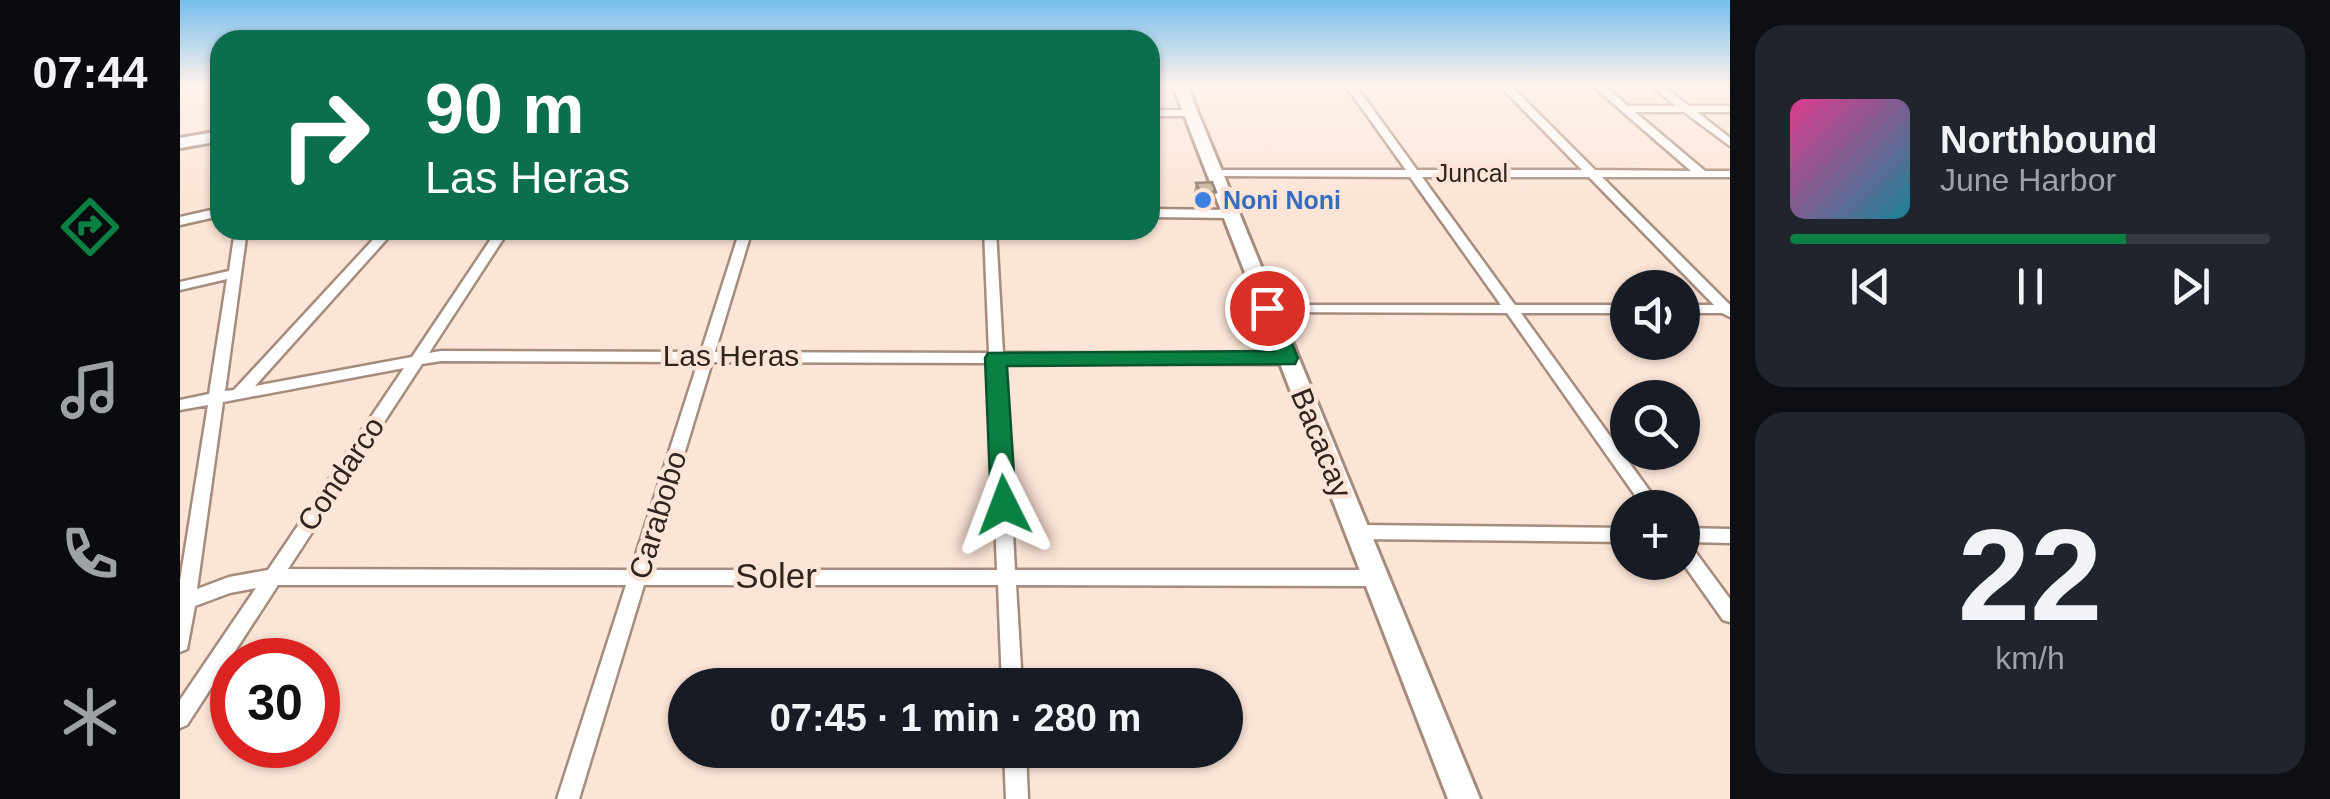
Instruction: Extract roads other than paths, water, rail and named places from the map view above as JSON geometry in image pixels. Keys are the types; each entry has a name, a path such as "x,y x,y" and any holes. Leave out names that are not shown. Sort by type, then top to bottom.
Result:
{"street":[{"name":"Bacacay","path":"1195,123 1464,799"},
{"path":"1378,123 1641,490"},
{"path":"1541,123 1729,310"},
{"path":"1643,123 1702,174"},
{"path":"1706,123 1730,142"},
{"path":"180,143 210,136"},
{"name":"Juncal","path":"1214,173 1730,174"},
{"path":"1160,213 1231,214"},
{"path":"180,220 210,214"},
{"path":"180,643 183,602 239,240"},
{"path":"239,394 380,240"},
{"name":"Condarco","path":"180,718 497,240"},
{"name":"Carabobo","path":"568,799 743,240"},
{"path":"990,240 1011,668"},
{"path":"180,286 234,274"},
{"path":"1267,308 1610,309"},
{"path":"1700,309 1729,310"},
{"name":"Las Heras","path":"180,405 420,358 1288,358"},
{"path":"1357,532 1610,535"},
{"path":"1700,535 1730,536"},
{"path":"1700,573 1730,614"},
{"name":"Soler","path":"183,602 272,577 1375,578"},
{"path":"1016,768 1017,799"}],"place":[{"name":"Noni Noni","path":"1203,200"}]}
